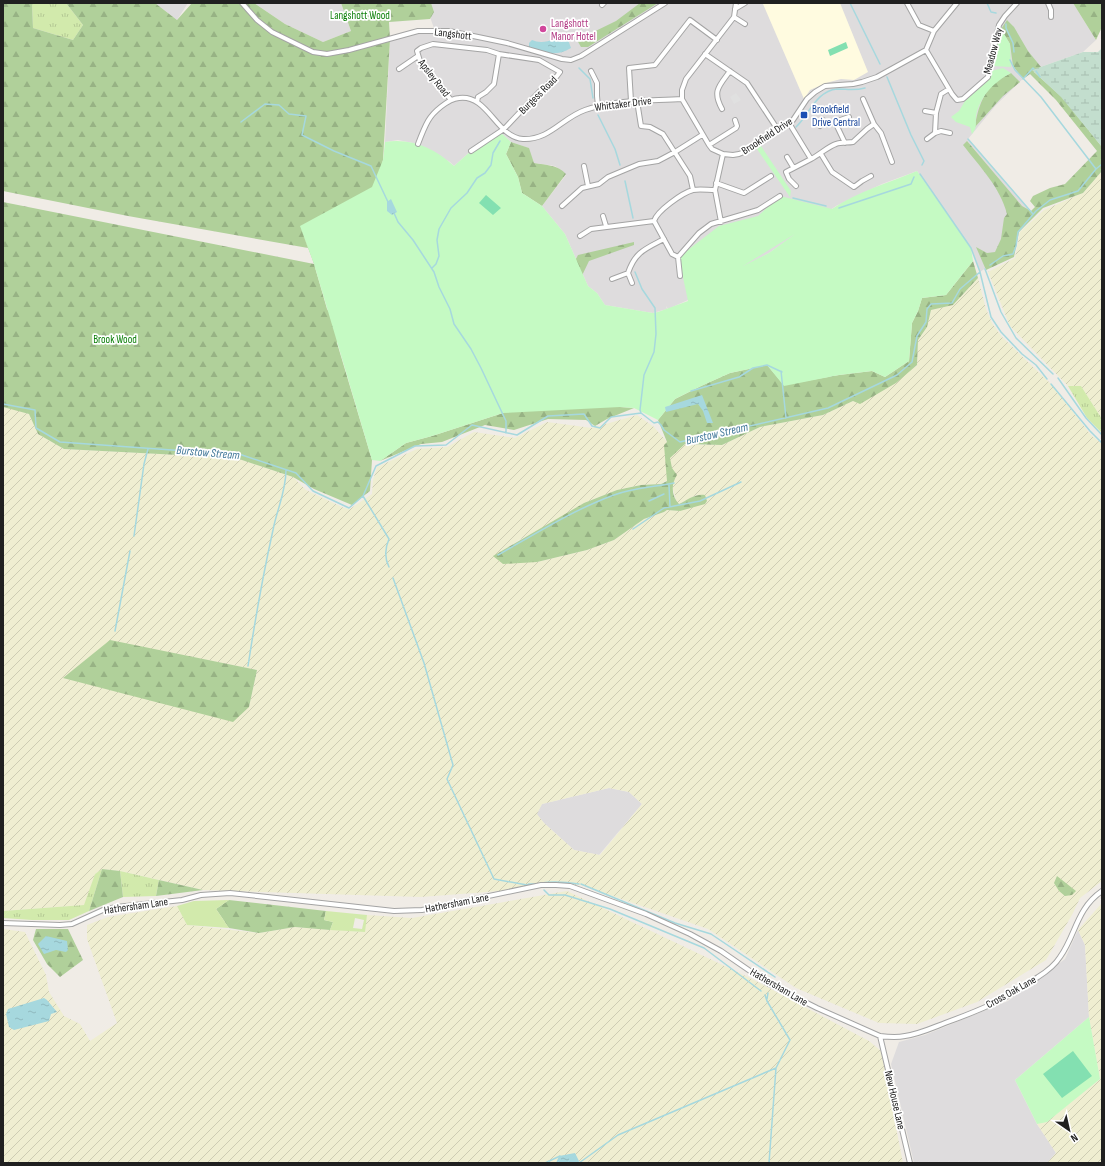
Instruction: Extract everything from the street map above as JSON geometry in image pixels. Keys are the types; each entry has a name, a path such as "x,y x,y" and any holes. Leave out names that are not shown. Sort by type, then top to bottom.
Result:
{"street":[{"name":"Langshott","path":"242,3 257,20 272,32 313,52 327,54 349,50 418,31 449,31 507,43 562,59 571,60 581,56 665,3"},
{"path":"721,222 714,190 723,154 712,150 702,135 682,99 682,90 686,79 734,17 736,3"},
{"path":"735,9 745,3"},
{"path":"906,3 919,25 934,31"},
{"path":"926,50 934,31 957,3"},
{"name":"Meadow Way","path":"926,50 957,100 963,99 988,77 1000,25 1005,16 1017,3"},
{"path":"1048,3 1051,10 1051,17"},
{"path":"734,17 745,24"},
{"path":"631,101 628,68 655,65 690,20 717,40"},
{"name":"Apsley Road","path":"451,100 420,61 417,51 433,44 487,50 499,54"},
{"name":"Brookfield Drive","path":"723,154 734,155 744,152 790,123 802,110 808,99 815,92 825,86 853,84 877,77 926,50"},
{"path":"418,144 428,121 451,100 459,98 477,102 478,97 494,84 499,54"},
{"name":"Burgess Road","path":"499,54 539,60 560,72 558,76 539,92 504,129"},
{"path":"705,54 748,83 778,130"},
{"name":"Apsley Road","path":"399,69 418,56"},
{"path":"591,71 597,83 598,106"},
{"path":"722,109 717,100 717,91 730,71"},
{"path":"935,133 936,113 941,94 949,89"},
{"name":"Whittaker Drive","path":"477,102 504,129 514,136 522,139 537,138 550,132 570,117 598,106 631,101 682,99"},
{"path":"864,99 874,124 881,132 892,162"},
{"path":"637,101 642,126 650,127 663,134 690,176 693,190"},
{"path":"925,111 936,113"},
{"path":"820,126 823,120 829,124 849,117"},
{"path":"709,145 736,128 737,126 735,120"},
{"path":"835,122 845,143"},
{"path":"790,123 811,159"},
{"path":"796,186 786,172 821,154 829,147 837,143 853,142 874,124"},
{"path":"471,151 504,129"},
{"path":"927,138 941,131 950,133"},
{"path":"562,206 582,188 599,184 608,177 643,162 653,162 675,152 702,135"},
{"path":"821,154 832,172 854,187 871,176"},
{"path":"787,157 793,168"},
{"path":"584,166 588,186"},
{"path":"828,177 832,172"},
{"path":"716,183 744,193 771,176"},
{"path":"654,221 655,217 680,196 693,190 714,190"},
{"path":"680,276 678,258 699,233 711,224 758,210 780,196"},
{"path":"603,216 606,226"},
{"path":"580,236 591,229 654,221"},
{"path":"654,221 672,254 678,258"},
{"path":"612,280 628,273 640,252 664,239"},
{"path":"628,273 632,283"},
{"name":"Hathersham Lane","path":"3,923 72,924 102,910 116,907 182,900 201,895 230,893 394,911 422,910 541,885 570,886 646,914 690,934 721,951 769,984 817,1008 880,1036"},
{"name":"Cross Oak Lane","path":"880,1036 903,1037 920,1033 1003,1000 1027,985 1048,970 1060,957 1078,920 1089,903 1102,891"},
{"name":"New House Lane","path":"880,1036 910,1163"}],"shaded area":[{"path":"155,3 188,3 177,20"},
{"path":"254,3 341,3 351,31 323,42 285,24"},
{"path":"425,3 1073,3 1096,40 1083,52 1032,70 996,105 968,139 1033,214 1018,232 1013,254 990,265 980,272 971,248 917,171 882,184 836,206 769,253 688,300 668,309 666,306 667,309 653,313 605,305 597,293 588,286 565,234 542,206 566,175 555,166 534,163 528,148 511,142 500,132 471,151 454,166 450,162 418,144 398,140 385,142 390,39 408,33 435,31"},
{"path":"840,3 868,72 854,80 841,79 826,83 810,90 804,99 763,4"},
{"path":"736,93 741,100 734,104 730,97"},
{"path":"609,788 629,792 642,804 599,855 574,850 536,814 542,804"},
{"path":"1078,930 1085,945 1089,1017 1015,1080 1037,1124 1056,1153 1047,1163 914,1163 891,1064 899,1042 925,1035 1008,1001 1065,959"}],"green space":[{"path":"3,3 32,3 33,28 73,40 83,25 66,3 155,3 177,20 192,3 254,3 285,24 323,42 351,31 341,3 431,3 434,12 430,19 389,22 390,39 383,160 337,343 372,460 370,491 352,505 314,489 293,477 236,458 64,449 38,434 29,414 3,407 3,202 314,264 327,309 335,320 300,226 308,248 128,216 3,191"},
{"path":"32,3 66,3 83,25 73,40 33,28"},
{"path":"640,3 658,3 588,47 581,47 577,40 616,21"},
{"path":"1073,3 1102,3 1102,27 1096,40"},
{"path":"1007,20 1014,27 1028,51 1041,67 1034,72 1063,98 1102,147 1102,171 1083,193 1043,208 1019,232 1014,257 986,270 976,247 987,253 995,252 1001,239 1004,218 1007,214 1000,195 983,169 963,145 967,141 1022,206 1031,211 1035,207 1030,201 1033,196 1050,188 1065,184 1097,151 1056,100 1030,74 1023,79 1013,66 1010,44 1001,29"},
{"path":"1001,29 1010,44 1011,67 992,66"},
{"path":"846,42 848,48 830,56 828,50"},
{"path":"1102,48 1102,147 1061,97 1032,70 1083,52 1098,52"},
{"path":"1003,68 1011,73 994,85 984,96 978,109 976,116 976,127 972,134 970,127 956,122 951,117 959,111 965,101 990,78 991,71"},
{"path":"1011,73 1020,82 1003,96 975,127 979,108 988,90 997,81"},
{"path":"500,132 511,142 506,154 518,177 522,193 542,206 565,234 588,286 597,293 605,305 653,313 688,301 680,258 684,253 719,226 758,216 780,196 832,209 863,192 917,171 971,248 973,261 946,295 922,298 912,323 909,361 885,377 872,371 839,375 784,386 767,365 730,373 675,399 658,420 634,408 620,407 503,413 406,443 380,461 372,460 314,264 300,226 372,187 383,160 385,142 395,141 413,143 422,146 439,154 454,166 471,151","holes":["795,234 769,253 743,266"]},
{"path":"511,142 529,148 534,163 556,167 566,174 542,206 522,193 518,177 506,154"},
{"path":"761,146 791,191 790,197 757,149"},
{"path":"1102,171 1102,419 1081,386 1068,386 1010,326 988,272 1015,258 1020,232 1044,210 1083,193"},
{"path":"486,195 501,208 493,215 479,203"},
{"path":"634,242 634,245 589,261 554,334 620,407 634,408 607,419 595,426 586,420 548,419 514,430 485,425 442,442 421,444 380,461 406,443 503,413 544,321 578,255"},
{"path":"973,261 978,278 953,305 931,310 927,327 918,340 917,365 896,383 860,404 853,401 823,415 760,427 722,445 685,444 670,458 672,468 677,475 673,486 674,497 679,504 695,496 705,495 707,501 705,504 680,511 667,510 644,519 614,540 587,550 537,562 503,564 493,556 584,503 617,490 641,485 661,484 667,481 664,445 667,442 658,420 675,399 701,386 730,373 767,365 784,385 839,375 872,371 885,377 909,361 912,323 922,298 946,295"},
{"path":"978,278 986,309 992,323 1002,337 1051,384 1091,435 1102,444 1102,881 1080,898 1046,960 977,1002 917,1024 879,1023 796,988 708,929 581,885 421,897 203,890 120,871 102,869 95,874 85,905 3,911 3,406 29,414 38,434 64,449 236,458 293,477 306,490 344,508 350,509 372,494 373,480 377,467 417,449 447,447 474,432 515,438 547,422 592,428 637,415 654,427 667,442 690,445 722,445 760,427 823,415 853,401 917,366 918,340 927,327 931,310 953,305","holes":["674,480 672,486 677,503 679,504 698,494 680,511 667,510 644,519 614,540 587,550 537,562 494,556 584,503 617,490 641,485 661,484 665,481","110,641 257,670 249,707 64,678","609,788 629,792 642,804 600,855 574,850 544,823 537,814 542,804"]},
{"path":"1068,386 1081,386 1102,419 1102,433 1087,418"},
{"path":"110,640 257,670 249,707 233,722 63,678"},
{"path":"102,869 89,911 69,920 3,918 3,911 84,905 95,874"},
{"path":"102,869 120,871 123,897 89,911"},
{"path":"120,871 159,880 156,896 123,897"},
{"path":"1057,876 1076,891 1072,895 1065,896 1059,891 1054,883"},
{"path":"159,880 203,890 156,896"},
{"path":"567,891 752,979 869,1041 881,1051 903,1163 3,1163 3,929 25,932 46,975 49,992 64,1016 80,1024 90,1041 117,1023 87,939 87,925 108,917 177,906 187,925 259,933 295,927 364,932 367,915 412,918"},
{"path":"229,900 326,911 324,920 333,922 330,930 295,927 259,933 229,928 216,909"},
{"path":"229,900 216,909 229,928 187,925 177,906 194,901"},
{"path":"1102,903 1102,1163 1047,1163 1056,1153 1037,1124 1047,1121 1100,1079 1089,1017 1085,945 1078,930"},
{"path":"326,911 367,915 365,932 330,930 333,922 324,920","holes":["355,918 364,920 362,929 353,928"]},
{"path":"36,929 68,929 83,960 60,977 47,964 33,940"},
{"path":"1089,1017 1100,1079 1047,1122 1037,1124 1015,1080"},
{"path":"1073,1051 1092,1076 1062,1098 1043,1074"}],"water":[{"path":"566,34 571,48 566,51 550,53 529,48 529,43 532,40 545,42"},
{"path":"391,199 397,212 392,215 387,211 387,202"},
{"path":"702,395 713,423 707,423 703,411 698,404 666,412 665,407"},
{"path":"46,936 67,941 68,950 66,952 56,950 44,954 38,944"},
{"path":"44,998 57,1012 51,1014 49,1021 14,1030 9,1027 6,1014 8,1009"},
{"path":"575,1153 580,1163 556,1163 559,1156"}],"waterway":[{"path":"850,3 880,64"},
{"path":"987,3 991,12 996,13"},
{"path":"1006,24 1006,28 1013,43 1014,52"},
{"path":"1010,60 1015,70 1041,97 1096,169"},
{"path":"579,68 590,79 593,98"},
{"path":"1023,79 1033,68 1034,69"},
{"path":"1036,71 1040,77"},
{"path":"887,77 911,135 924,161 922,165"},
{"path":"796,127 818,99 824,94 837,89 854,90 865,88"},
{"path":"241,122 265,104 279,105 289,114 306,116 302,135 334,151 371,166 388,202"},
{"path":"598,115 615,149 620,165"},
{"path":"968,139 1033,214"},
{"path":"432,268 436,264 439,256 437,240 439,229 451,208 467,193 477,178 485,173 491,165 493,153 500,141"},
{"name":"Burstow Stream","path":"990,265 1003,256 1013,254 1018,232 1036,211 1050,200 1078,191 1102,164"},
{"path":"920,174 971,248 980,272 991,317 1001,332 1022,354 1036,365 1047,379"},
{"path":"839,208 911,184 914,177"},
{"path":"625,181 633,218"},
{"path":"793,198 826,206"},
{"path":"394,213 398,222 413,240 434,272 439,287 450,309 454,324 471,349 506,421 506,433"},
{"path":"985,269 1001,312 1016,338 1053,374"},
{"path":"635,272 642,289 655,308 656,334 654,352 644,375 640,410 641,413"},
{"name":"Burstow Stream","path":"3,404 35,410 36,428 60,442 242,455 296,473 313,491 349,508 363,496 376,466 415,446 446,445 472,425 517,435 548,416 584,414 592,426 600,428 611,417 641,413 654,423 658,422 664,430 680,442 828,408 897,375 912,362 917,336 926,322 927,309 931,304 952,303 960,289 980,272"},
{"path":"691,391 739,377 753,368 767,365 782,372"},
{"path":"781,371 786,418"},
{"path":"1058,378 1086,418 1102,435"},
{"path":"1051,384 1090,431 1102,443"},
{"path":"134,536 144,464 148,449"},
{"path":"248,666 256,615 275,522 285,486 286,470"},
{"path":"633,529 664,508 700,501 741,482"},
{"path":"498,555 554,523 599,501 629,491 674,483"},
{"path":"669,485 670,507"},
{"path":"649,501 664,494"},
{"path":"363,496 389,539 386,553 386,560 389,567"},
{"path":"115,631 130,551"},
{"path":"393,578 424,663 453,765 447,779 494,879 527,885 535,884"},
{"path":"541,883 560,882 579,884"},
{"path":"581,884 675,923 711,934 775,977"},
{"path":"544,890 549,895 565,895 610,909 704,948 761,991"},
{"path":"767,999 768,993"},
{"path":"765,995 790,1040 776,1068 769,1163"},
{"path":"579,1163 618,1135 776,1068"},
{"path":"545,1163 560,1156"}],"place":[{"name":"Langshott Manor Hotel","path":"543,29"},
{"name":"Brookfield Drive Central","path":"804,115"}],"park label":[{"name":"Langshott Wood","path":"360,15"},
{"name":"Brook Wood","path":"115,339"}]}
